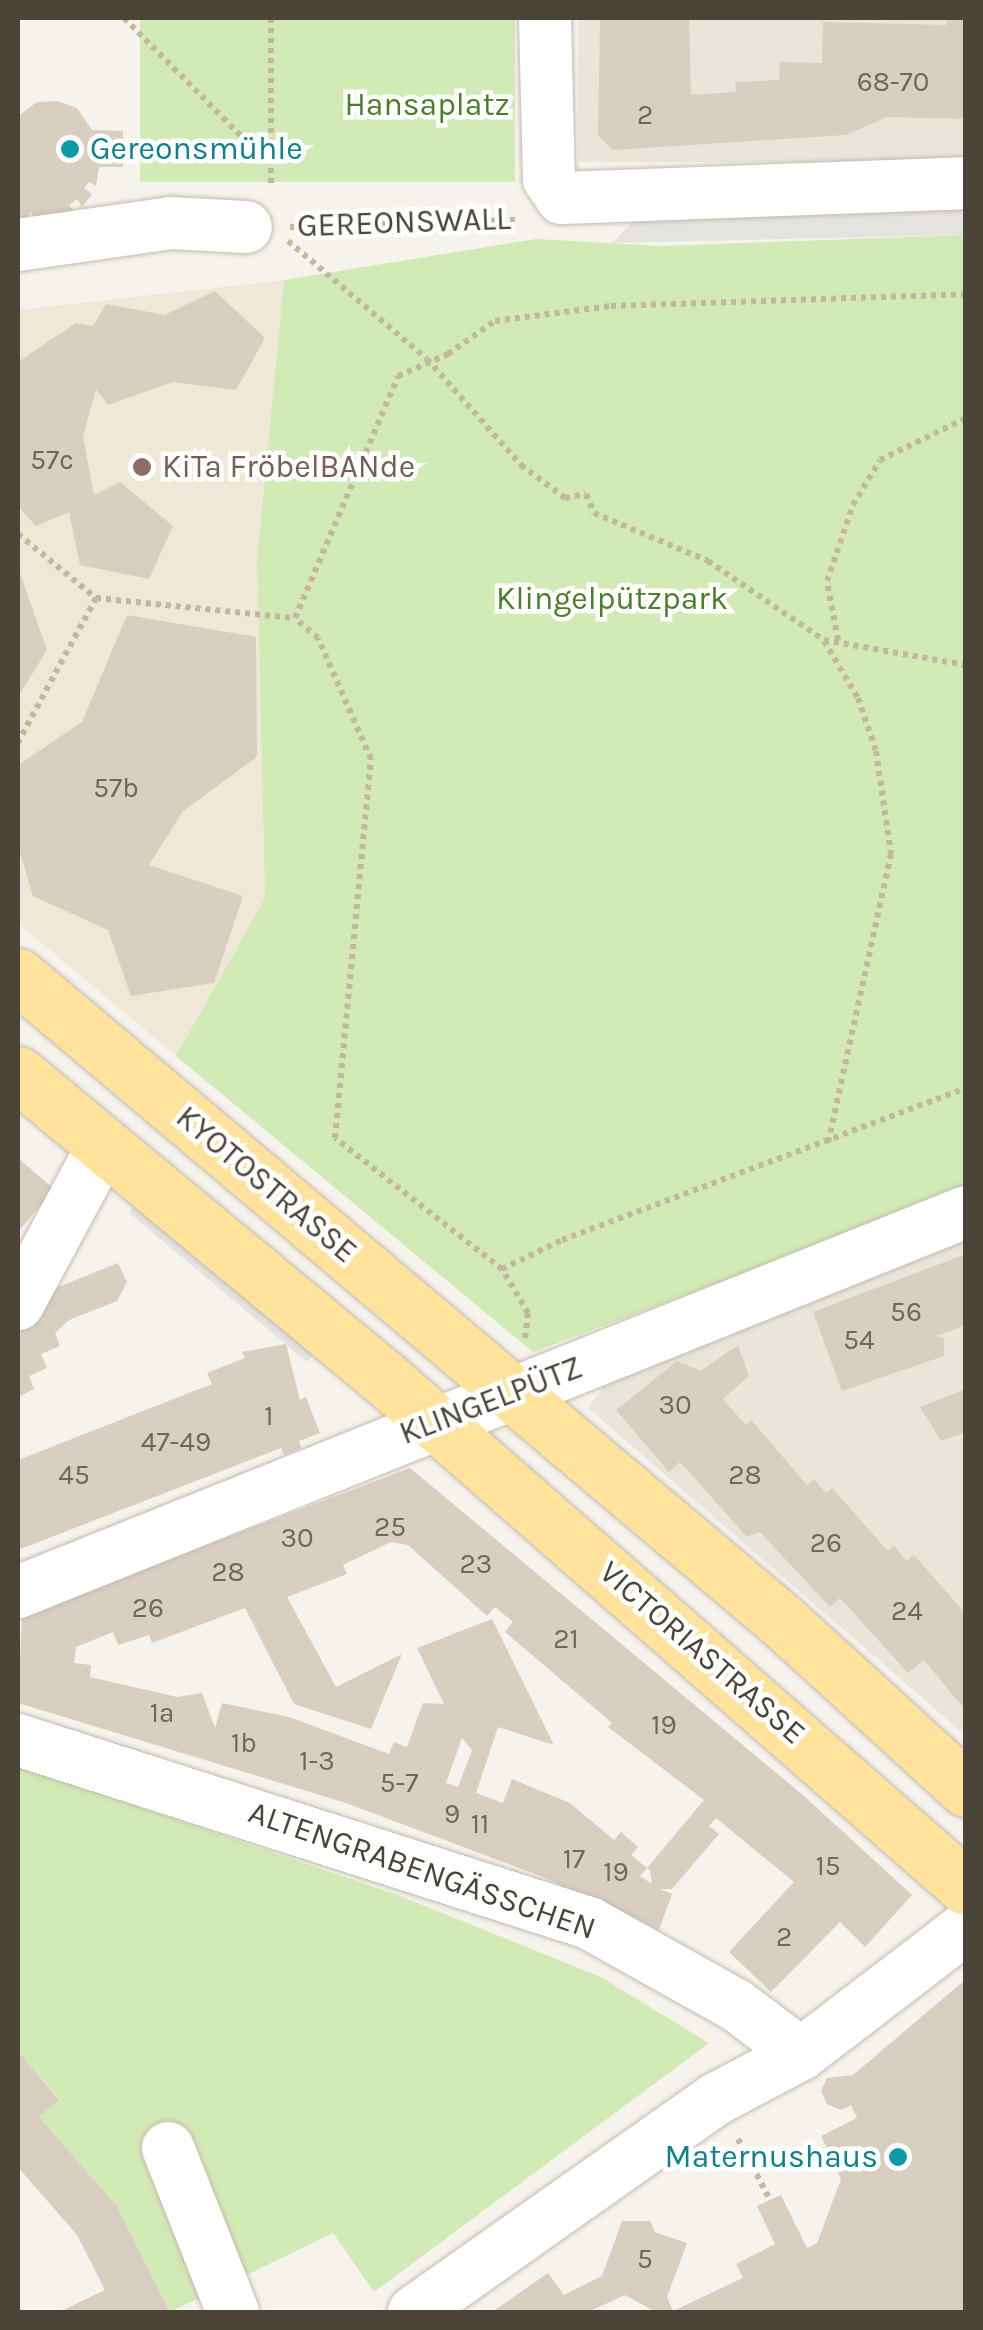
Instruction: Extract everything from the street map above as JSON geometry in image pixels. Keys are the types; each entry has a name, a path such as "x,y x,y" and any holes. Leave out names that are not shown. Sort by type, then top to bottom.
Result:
{"main road":[{"name":"KYOTOSTRASSE","path":"18,976 516,1395"},
{"path":"18,1074 435,1423"},
{"path":"516,1395 781,1620 966,1789"},
{"name":"VICTORIASTRASSE","path":"435,1423 966,1887"}],"street":[{"path":"545,18 549,179 562,198 966,183"},
{"path":"18,245 171,223 259,227"},
{"path":"18,1304 104,1146"},
{"name":"KLINGELPÜTZ","path":"18,1592 966,1212"},
{"name":"ALTENGRABENGÄSSCHEN","path":"18,1740 589,1923 736,2005 801,2054"},
{"path":"414,2312 716,2099 801,2054 966,1928"},
{"path":"168,2148 233,2312"}],"path":[{"path":"124,18 252,147 271,156"},
{"path":"271,18 271,156 259,227 426,359 521,465 565,498 586,494 594,513 708,560 824,640 858,698 876,751 892,854 828,1142"},
{"name":"GEREONSWALL","path":"259,227 532,220 562,198"},
{"path":"295,618 398,376 426,359 448,354 494,321 612,306 966,294"},
{"path":"838,640 826,581 853,504 880,460 966,418"},
{"path":"18,534 96,598 295,618 318,638 371,759 335,1138 502,1270 528,1313 516,1395"},
{"path":"18,742 96,598"},
{"path":"824,640 966,665"},
{"path":"502,1270 562,1240 966,1088"},
{"path":"742,2147 770,2200"}],"shaded area":[{"path":"578,18 965,18 965,162 578,162"},
{"path":"965,200 965,235 612,243 644,211"},
{"path":"284,280 257,560 265,898 176,1056 18,923 18,310"},
{"path":"138,1201 315,1352 307,1362 129,1213"},
{"path":"965,1236 965,1735 588,1408 610,1378"}],"green space":[{"name":"Hansaplatz","path":"140,18 515,18 515,182 140,182"},
{"name":"Klingelpützpark","path":"965,235 965,1191 533,1352 176,1056 265,898 257,560 284,280 536,239 660,246"},
{"path":"18,1766 395,1894 599,1976 709,2043 374,2292 333,2233 170,2312 117,2206 39,2117 59,2099 18,2051"}],"building":[{"path":"600,18 689,18 691,95 736,92 735,82 779,80 780,62 822,63 823,22 947,25 947,18 966,18 966,119 887,117 846,135 613,150 598,136"},
{"name":"Gereonsmühle","path":"57,101 77,108 92,130 123,131 123,167 99,167 96,186 89,182 84,188 92,194 82,207 77,199 69,205 76,213 62,221 60,212 37,223 30,211 28,220 18,216 18,116 37,102"},
{"path":"215,291 265,338 236,390 173,382 108,405 96,389 83,437 94,495 120,482 173,526 149,579 80,565 69,512 36,526 18,507 18,362 76,323 93,326 106,304 165,315"},
{"path":"18,567 47,650 18,697"},
{"path":"127,615 256,637 257,757 183,811 149,865 243,896 214,983 131,996 108,930 33,896 18,846 18,765 82,722"},
{"path":"18,1158 54,1189 18,1232"},
{"path":"966,1254 966,1325 936,1336 944,1338 944,1356 842,1391 813,1312"},
{"path":"118,1263 127,1282 117,1301 69,1320 55,1333 60,1346 41,1354 47,1368 29,1376 34,1389 18,1397 18,1336 51,1276 56,1288"},
{"path":"286,1344 300,1400 306,1397 320,1433 299,1441 301,1448 284,1455 281,1448 18,1550 18,1460 212,1384 207,1373 245,1358 242,1352"},
{"path":"738,1345 749,1376 723,1399 746,1425 751,1420 807,1485 814,1479 826,1493 832,1488 888,1551 894,1546 907,1561 914,1555 966,1614 966,1711 924,1660 908,1673 840,1598 830,1607 760,1532 747,1537 680,1462 669,1472 616,1410 677,1361 700,1371"},
{"path":"966,1389 966,1432 941,1441 920,1407"},
{"path":"410,1468 804,1796 912,1895 865,1947 840,1922 771,1992 729,1952 794,1882 716,1818 709,1826 719,1834 672,1889 660,1889 672,1894 659,1930 543,1877 346,1803 18,1703 22,1615","holes":["391,1542 408,1545 487,1616 495,1607 513,1622 505,1632 612,1723 608,1727 704,1800 647,1868 631,1855 638,1847 621,1832 614,1840 570,1803 512,1779 503,1803 476,1793 498,1727 554,1745 492,1619 417,1648 444,1704 423,1703 407,1747 394,1742 389,1754 289,1717 222,1703 215,1728 202,1693 177,1697 90,1677 91,1665 74,1663 76,1647 113,1632 118,1645 149,1635 152,1643 245,1608 294,1704 371,1729 402,1654 336,1687 287,1597 347,1574 343,1565","462,1738 472,1750 458,1787 446,1783","647,1868 652,1884 640,1876"]},
{"name":"Maternushaus","path":"966,1979 966,2312 656,2312 625,2295 588,2312 492,2312 548,2273 564,2295 602,2276 622,2221 650,2221 655,2232 687,2243 667,2297 673,2311 743,2278 736,2264 775,2244 757,2206 781,2195 807,2248 817,2243 841,2179 821,2136 857,2118 851,2105 841,2110 827,2104 821,2091 827,2078 853,2075"},
{"path":"18,2051 59,2100 39,2117 117,2206 170,2312 59,2312 105,2290 77,2235 18,2167"}],"place":[{"name":"Gereonsmühle","path":"70,149"},
{"name":"KiTa FröbelBANde","path":"142,467"},
{"name":"Maternushaus","path":"898,2157"}]}
